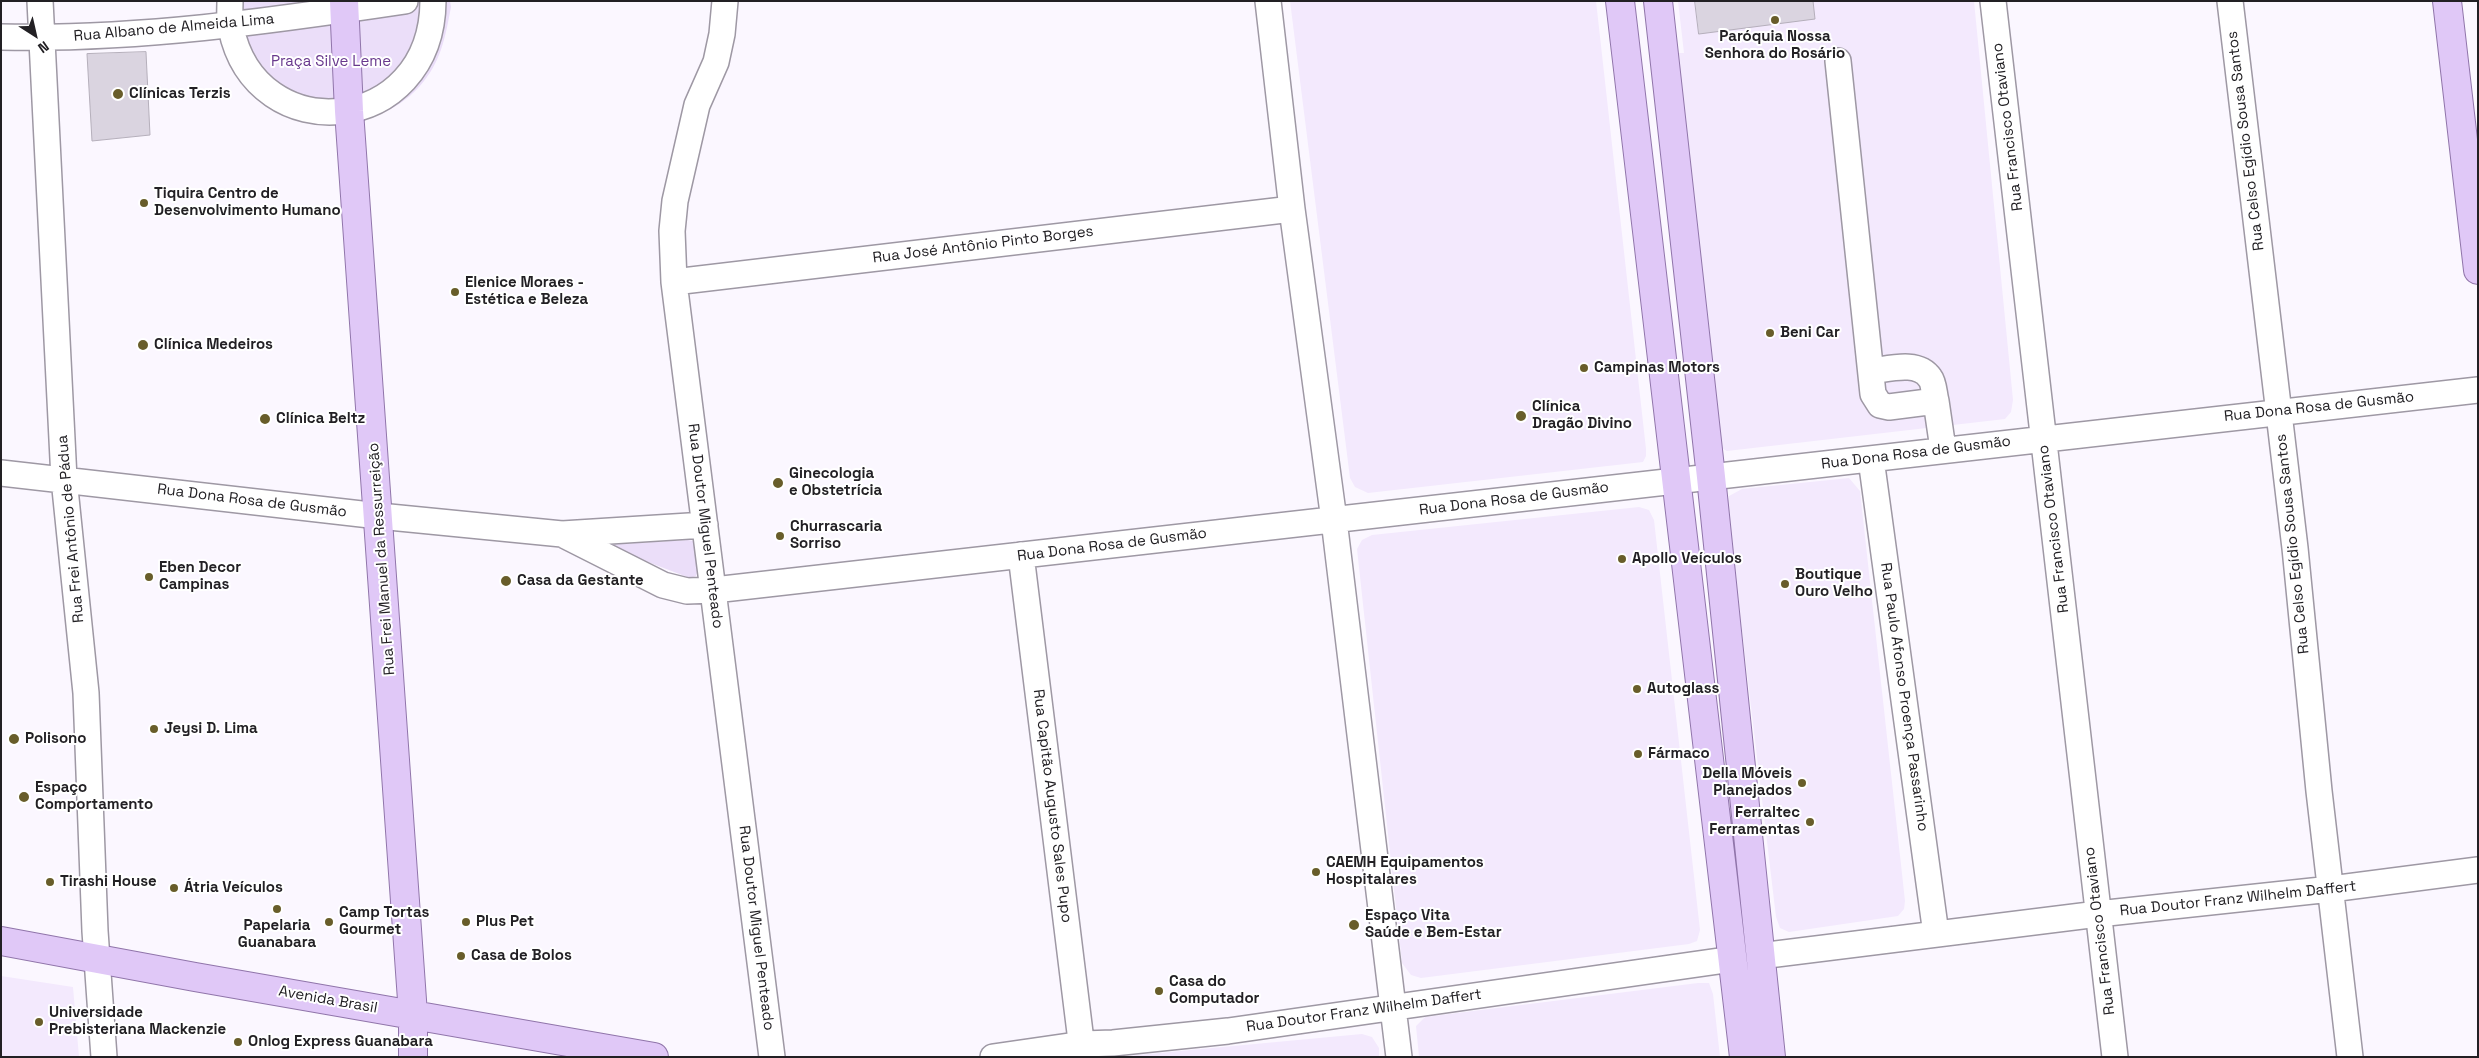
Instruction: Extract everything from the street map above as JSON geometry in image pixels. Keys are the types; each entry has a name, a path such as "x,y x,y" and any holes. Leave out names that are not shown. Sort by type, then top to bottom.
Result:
{"main road":[{"path":"1620,1 1744,1057"},
{"path":"1658,1 1712,477 1771,1057"},
{"path":"2447,1 2478,270"},
{"name":"Rua Frei Manuel da Ressurreição","path":"344,6 349,111 379,516 412,1014 413,1057"},
{"name":"Avenida Brasil","path":"1,941 98,960 654,1057"}],"street":[{"name":"Rua Frei Antônio de Pádua","path":"40,1 64,479 86,693 104,1057"},
{"path":"230,1 230,26 236,48 247,69 262,86 275,95 303,109 326,112 349,111 374,103 389,94 414,70 426,48 432,23 433,1"},
{"name":"Rua Albano de Almeida Lima","path":"1,37 42,38 230,26 344,6 405,1"},
{"name":"Rua Doutor Miguel Penteado","path":"725,1 722,34 716,62 697,105 675,201 672,230 674,282 772,1057"},
{"path":"1268,1 1292,209 1334,520 1399,1057"},
{"name":"Rua Francisco Otaviano","path":"1993,1 2115,1057"},
{"name":"Rua Celso Egídio Sousa Santos","path":"2230,1 2279,411 2350,1057"},
{"path":"1838,61 1873,394 1880,405 1889,407 1936,401"},
{"name":"Rua José Antônio Pinto Borges","path":"674,282 1292,209"},
{"path":"1871,371 1902,367 1922,369 1932,379 1943,449"},
{"name":"Rua Dona Rosa de Gusmão","path":"562,534 663,585 687,591 714,590 1871,459 1943,449 2478,390"},
{"name":"Rua Paulo Afonso Proença Passarinho","path":"1871,459 1936,934"},
{"name":"Rua Dona Rosa de Gusmão","path":"1,472 379,516 562,534 705,525"},
{"name":"Rua Capitão Augusto Sales Pupo","path":"1020,555 1083,1050"},
{"name":"Rua Doutor Franz Wilhelm Daffert","path":"1760,956 2098,914 2331,889 2478,870"},
{"name":"Rua Doutor Franz Wilhelm Daffert","path":"994,1057 1083,1050 1228,1031 1392,1006 1733,959"}],"shaded area":[{"path":"1290,1 1596,1 1646,449 1646,456 1643,462 1368,493 1355,487 1350,478"},
{"path":"1678,1 1974,1 2013,400 2011,412 2005,419 1727,451 1723,449 1720,444 1678,53 1684,53"},
{"path":"1849,478 1860,491 1905,901 1904,909 1898,916 1789,932 1780,928 1776,917 1727,505 1729,496 1742,489"},
{"path":"1639,507 1649,510 1654,520 1700,930 1697,941 1689,944 1421,978 1411,975 1402,963 1357,549 1362,540 1372,535"},
{"name":"Universidade Prebisteriana Mackenzie","path":"1,976 73,987 79,1057 1,1057"},
{"path":"1709,983 1713,994 1720,1057 1419,1057 1416,1026 1425,1017"},
{"path":"1362,1034 1372,1037 1379,1048 1379,1057 1116,1057"}],"green space":[{"name":"Praça Silve Leme","path":"217,1 450,1 451,7 442,46 435,64 424,81 404,101 380,114 354,121 327,123 300,118 275,108 253,92 230,62 220,28"},
{"path":"693,541 697,549 698,559 696,576 690,578 603,545"}],"building":[{"path":"1695,1 1813,1 1815,19 1699,34"},
{"name":"Clínicas Terzis","path":"146,52 150,135 92,141 87,54"}],"place":[{"name":"Paróquia Nossa Senhora do Rosário","path":"1775,20"},
{"name":"Clínicas Terzis","path":"118,94"},
{"name":"Tiquira Centro de Desenvolvimento Humano","path":"144,203"},
{"name":"Elenice Moraes - Estética e Beleza","path":"455,292"},
{"name":"Beni Car","path":"1770,333"},
{"name":"Clínica Medeiros","path":"143,345"},
{"name":"Campinas Motors","path":"1584,368"},
{"name":"Clínica Dragão Divino","path":"1521,416"},
{"name":"Clínica Beltz","path":"265,419"},
{"name":"Ginecologia e Obstetrícia","path":"778,483"},
{"name":"Churrascaria Sorriso","path":"780,536"},
{"name":"Apollo Veículos","path":"1622,559"},
{"name":"Eben Decor Campinas","path":"149,577"},
{"name":"Casa da Gestante","path":"506,581"},
{"name":"Boutique Ouro Velho","path":"1785,584"},
{"name":"Autoglass","path":"1637,689"},
{"name":"Jeysi D. Lima","path":"154,729"},
{"name":"Polisono","path":"14,739"},
{"name":"Fármaco","path":"1638,754"},
{"name":"Della Móveis Planejados","path":"1802,783"},
{"name":"Espaço Comportamento","path":"24,797"},
{"name":"Ferraltec Ferramentas","path":"1810,822"},
{"name":"CAEMH Equipamentos Hospitalares","path":"1316,872"},
{"name":"Tirashi House","path":"50,882"},
{"name":"Átria Veículos","path":"174,888"},
{"name":"Papelaria Guanabara","path":"277,909"},
{"name":"Camp Tortas Gourmet","path":"329,922"},
{"name":"Plus Pet","path":"466,922"},
{"name":"Espaço Vita Saúde e Bem-Estar","path":"1354,925"},
{"name":"Casa de Bolos","path":"461,956"},
{"name":"Casa do Computador","path":"1159,991"},
{"name":"Universidade Prebisteriana Mackenzie","path":"39,1022"},
{"name":"Onlog Express Guanabara","path":"238,1042"}]}
